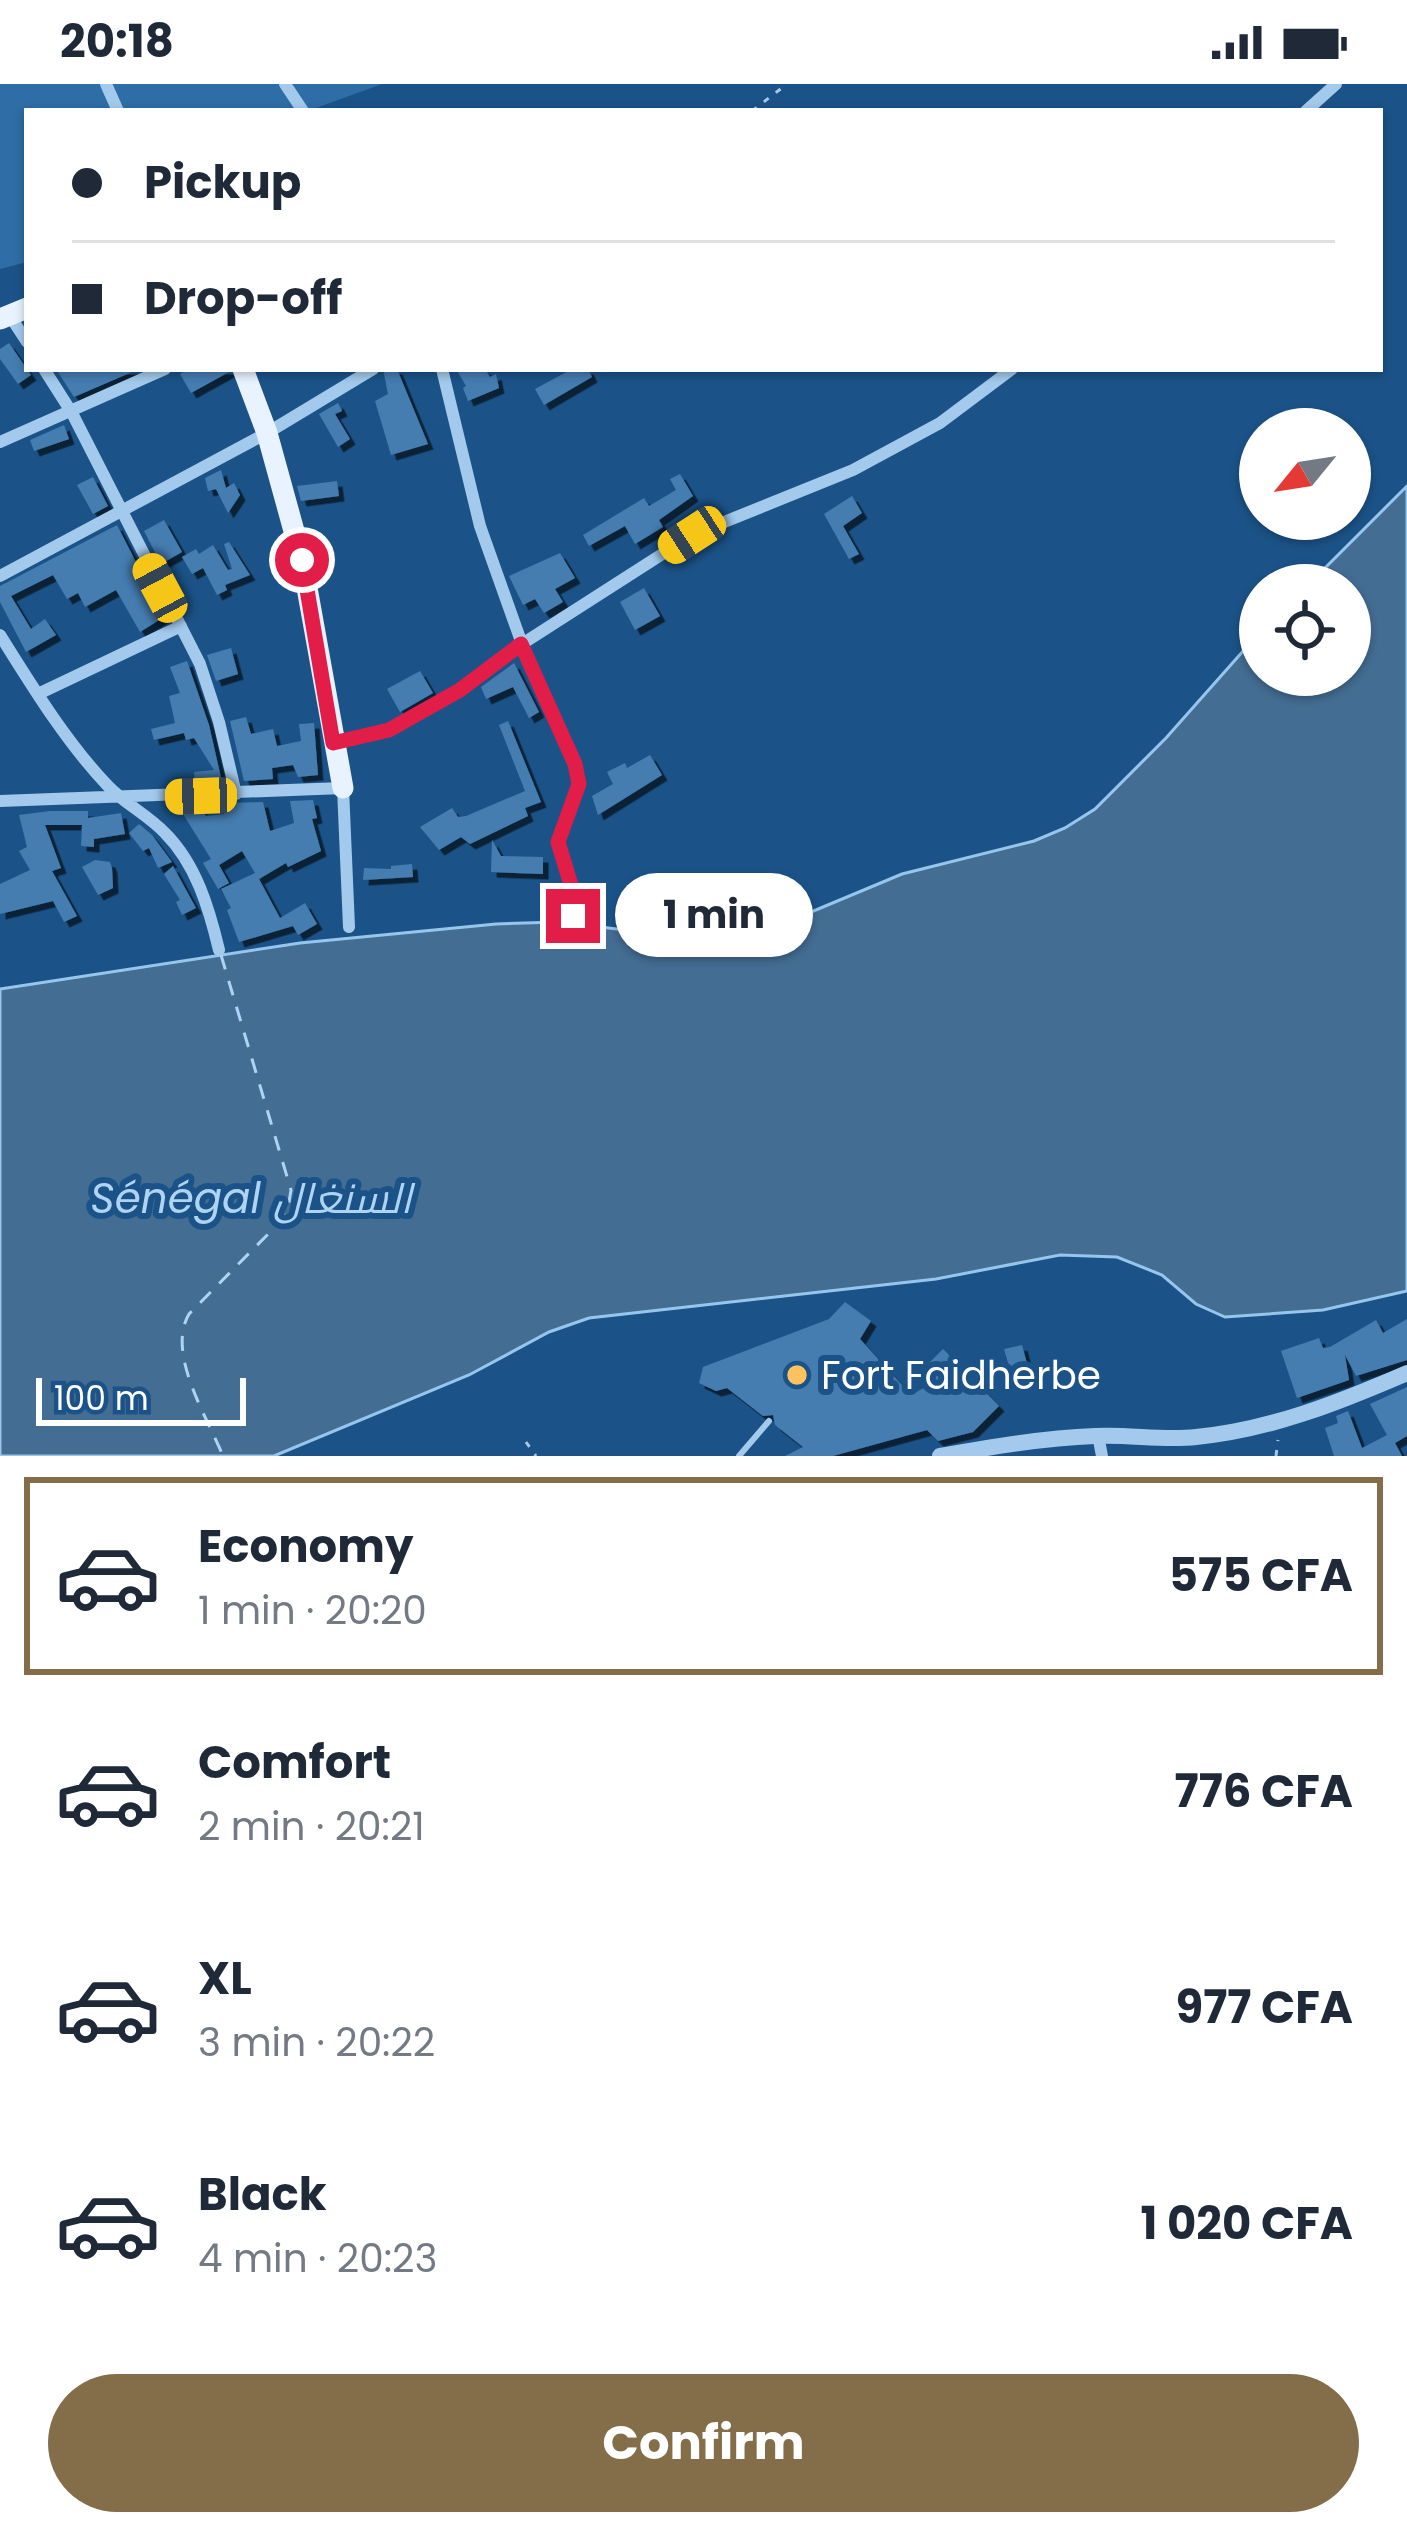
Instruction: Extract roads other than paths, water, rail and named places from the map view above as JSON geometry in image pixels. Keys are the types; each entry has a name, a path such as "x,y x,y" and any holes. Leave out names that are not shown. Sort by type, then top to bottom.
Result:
{"main road":[{"path":"243,372 267,433 302,560 343,788"}],"street":[{"path":"1309,108 1336,84"},
{"path":"46,372 72,412 212,694 236,794"},
{"path":"0,442 159,372"},
{"path":"0,576 267,433 368,372"},
{"path":"443,372 481,526 521,644 575,764 579,784 558,842 571,885 573,916"},
{"path":"333,743 389,730 460,690 521,644 692,535 853,470 940,423 1008,372"},
{"path":"38,694 181,626"},
{"path":"0,635 78,750 122,799 179,849 195,877 219,950"},
{"path":"0,801 343,788 349,927"},
{"path":"940,1456 1098,1435 1194,1438 1339,1403 1407,1373"},
{"path":"1098,1435 1102,1456"}],"lane":[{"path":"739,1456 769,1421"}],"water":[{"name":"Sénégal السنغال","path":"1407,486 1407,1291 1323,1310 1225,1317 1196,1304 1162,1275 1117,1257 1060,1255 936,1279 589,1318 549,1332 469,1375 274,1456 0,1456 0,989 300,943 496,924 558,922 731,939 768,930 902,874 1034,841 1095,809 1239,656 1239,696 1371,696 1371,564 1329,564 1353,540 1371,540 1371,522"}],"place":[{"name":"Fort Faidherbe","path":"797,1375"}]}
